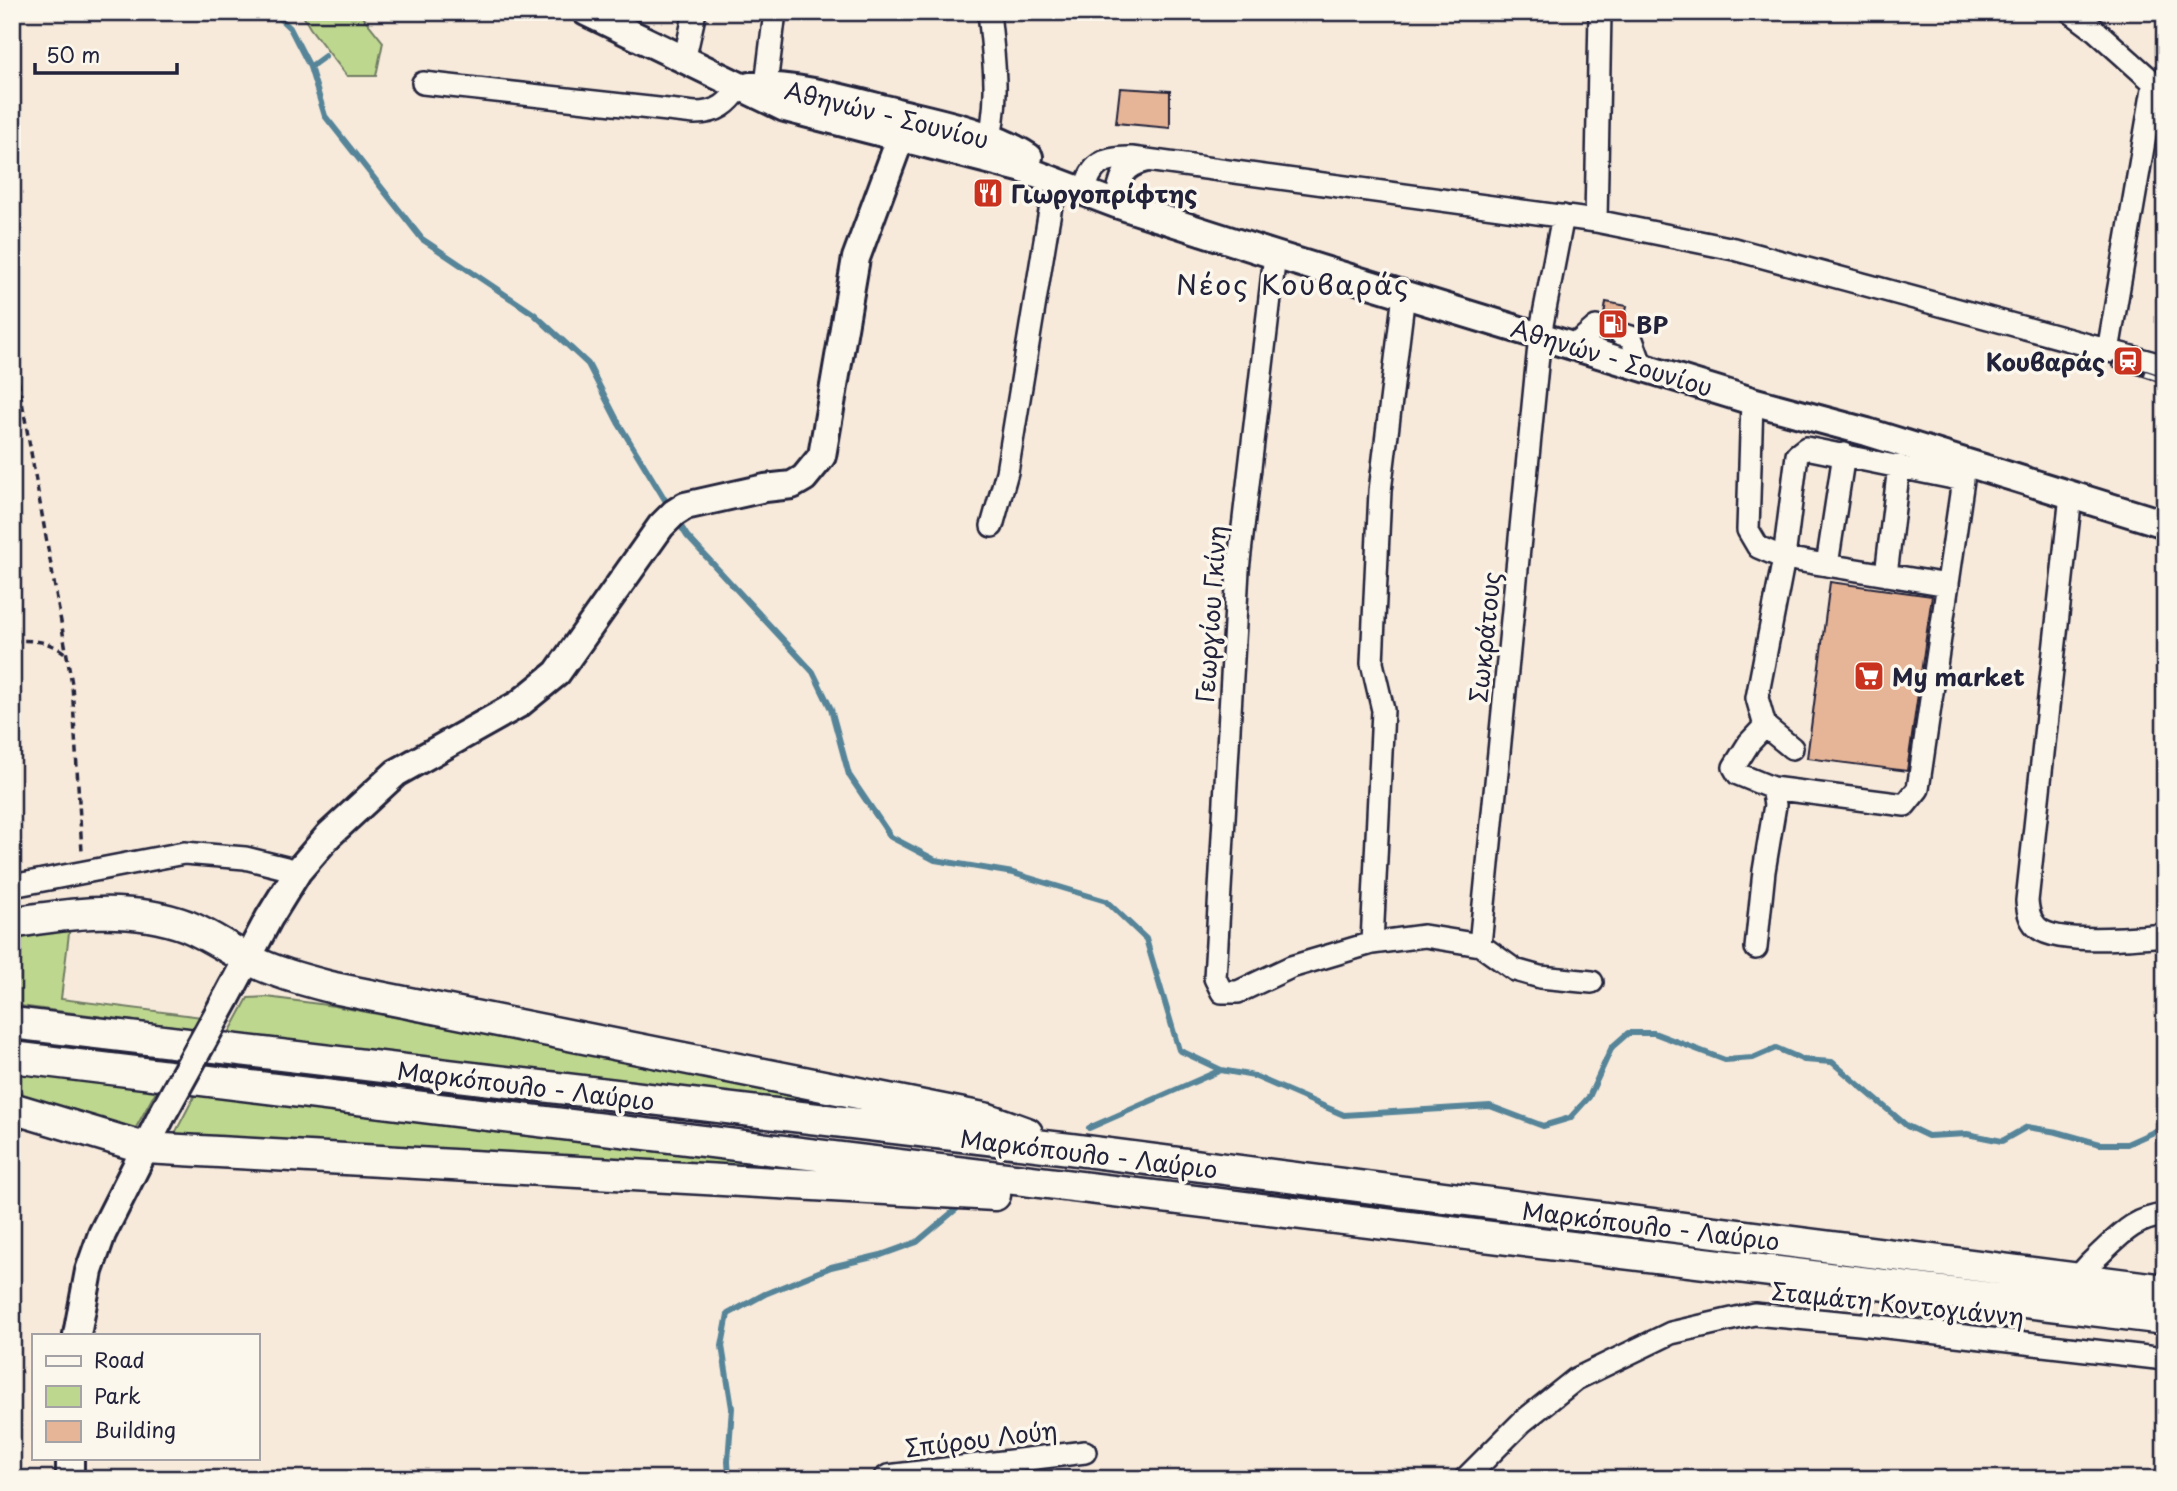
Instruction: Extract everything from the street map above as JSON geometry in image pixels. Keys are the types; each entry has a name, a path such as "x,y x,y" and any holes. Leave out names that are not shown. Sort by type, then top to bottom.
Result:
{"highway":[{"path":"12,923 96,912 148,916 185,925 284,975 334,988 988,1119 1070,1149"},
{"name":"Μαρκόπουλο - Λαύριο","path":"12,1023 1070,1149 2165,1290"},
{"name":"Μαρκόπουλο - Λαύριο","path":"12,1057 2165,1319"},
{"path":"12,1108 145,1148 1112,1203 1151,1195"}],"main road":[{"name":"Αθηνών - Σουνίου","path":"586,12 684,61 754,86 785,108 905,127 987,148 1024,153 1073,187 1116,204 1752,401 1867,432 1914,462 2071,495 2165,524"},
{"path":"76,1334 82,1300 98,1246 162,1115 247,958 298,871 329,835 396,773 519,704 558,673 661,526 674,513 685,506 765,488 792,485 804,478 822,456 856,258 905,127"},
{"path":"70,1460 70,1479"}],"street":[{"path":"684,61 695,12"},
{"path":"423,83 709,113 722,108 754,86 775,12"},
{"path":"987,148 996,108 997,86 989,12"},
{"path":"1595,220 1600,12"},
{"path":"2071,12 2159,87 2108,351"},
{"path":"992,526 1007,472 1051,206 1101,163 1120,158 1595,220 1734,249 2165,366"},
{"path":"1116,204 1123,175 1129,167 1146,161"},
{"name":"Σωκράτους","path":"1480,945 1540,335 1563,216"},
{"name":"Γεωργίου Γκίνη","path":"1275,255 1238,570 1215,978 1222,992 1238,992 1291,967 1372,943"},
{"path":"1404,294 1380,491 1372,663 1383,710 1372,943 1424,936 1480,945 1515,970 1540,977 1592,982"},
{"path":"1574,346 1596,327 1631,337 1642,367"},
{"path":"1752,401 1748,530 1758,547 1784,558 1948,585"},
{"path":"1867,432 1870,439 1870,460"},
{"path":"1765,726 1749,743 1734,767 1738,774 1772,788 1905,805 1919,789 1963,480 1914,462 1870,460 1806,448 1797,455 1784,558 1757,698 1765,726 1792,748"},
{"path":"1827,565 1844,454"},
{"path":"1886,575 1914,462"},
{"path":"2071,495 2027,901 2029,915 2036,926 2047,934 2060,937 2119,939 2165,935"},
{"path":"1756,948 1764,871 1775,805 1772,788"},
{"path":"12,886 184,853 245,858 298,871"},
{"path":"2077,1280 2083,1268 2122,1231 2152,1216 2165,1215"},
{"name":"Σταμάτη Κοντογιάννη","path":"1465,1479 1522,1422 1576,1379 1671,1333 1754,1314 2165,1359"},
{"name":"Σπύρου Λούη","path":"884,1479 888,1476 1085,1452"}],"path":[{"path":"12,345 72,684 83,871"},
{"path":"12,641 41,640 54,645 67,655"}],"green space":[{"path":"301,12 359,12 383,42 376,76 347,76"},
{"path":"70,925 61,999 202,1017 196,1029 12,1005 12,930"},
{"path":"267,997 334,1006 958,1122 957,1127 229,1033 248,998"},
{"path":"12,1064 161,1082 133,1133 12,1100"},
{"path":"199,1087 919,1174 172,1139"}],"building":[{"path":"1120,88 1170,91 1170,128 1116,123"},
{"path":"1606,302 1627,306 1624,321 1613,324 1604,315"},
{"name":"My market","path":"1830,582 1932,596 1907,771 1807,758"}],"waterway":[{"path":"273,12 290,28 310,67 325,116 422,239 534,314 588,364 619,424 670,508"},
{"path":"310,67 325,56"},
{"path":"677,520 687,536 813,672 831,709 849,775 891,837 935,860 1013,873 1106,901 1146,939 1179,1050 1221,1070"},
{"path":"1089,1128 1221,1070 1254,1076 1344,1115 1490,1106 1543,1126 1570,1118 1589,1097 1612,1047 1628,1033 1654,1033 1725,1060 1753,1058 1776,1048 1804,1060 1832,1062 1907,1126 1928,1136 1967,1134 2002,1141 2027,1127 2100,1144 2127,1144 2165,1127"},
{"path":"729,1479 732,1408 722,1346 728,1314 765,1294 831,1267 881,1255 917,1242 961,1205"}],"railway":[{"path":"2115,364 2165,380"}],"place":[{"name":"Γιωργοπρίφτης","path":"988,193"},
{"name":"BP","path":"1613,324"},
{"name":"Κουβαράς","path":"2128,361"},
{"name":"My market","path":"1869,676"}],"district":[{"name":"Νέος Κουβαράς","path":"1293,283"}]}
